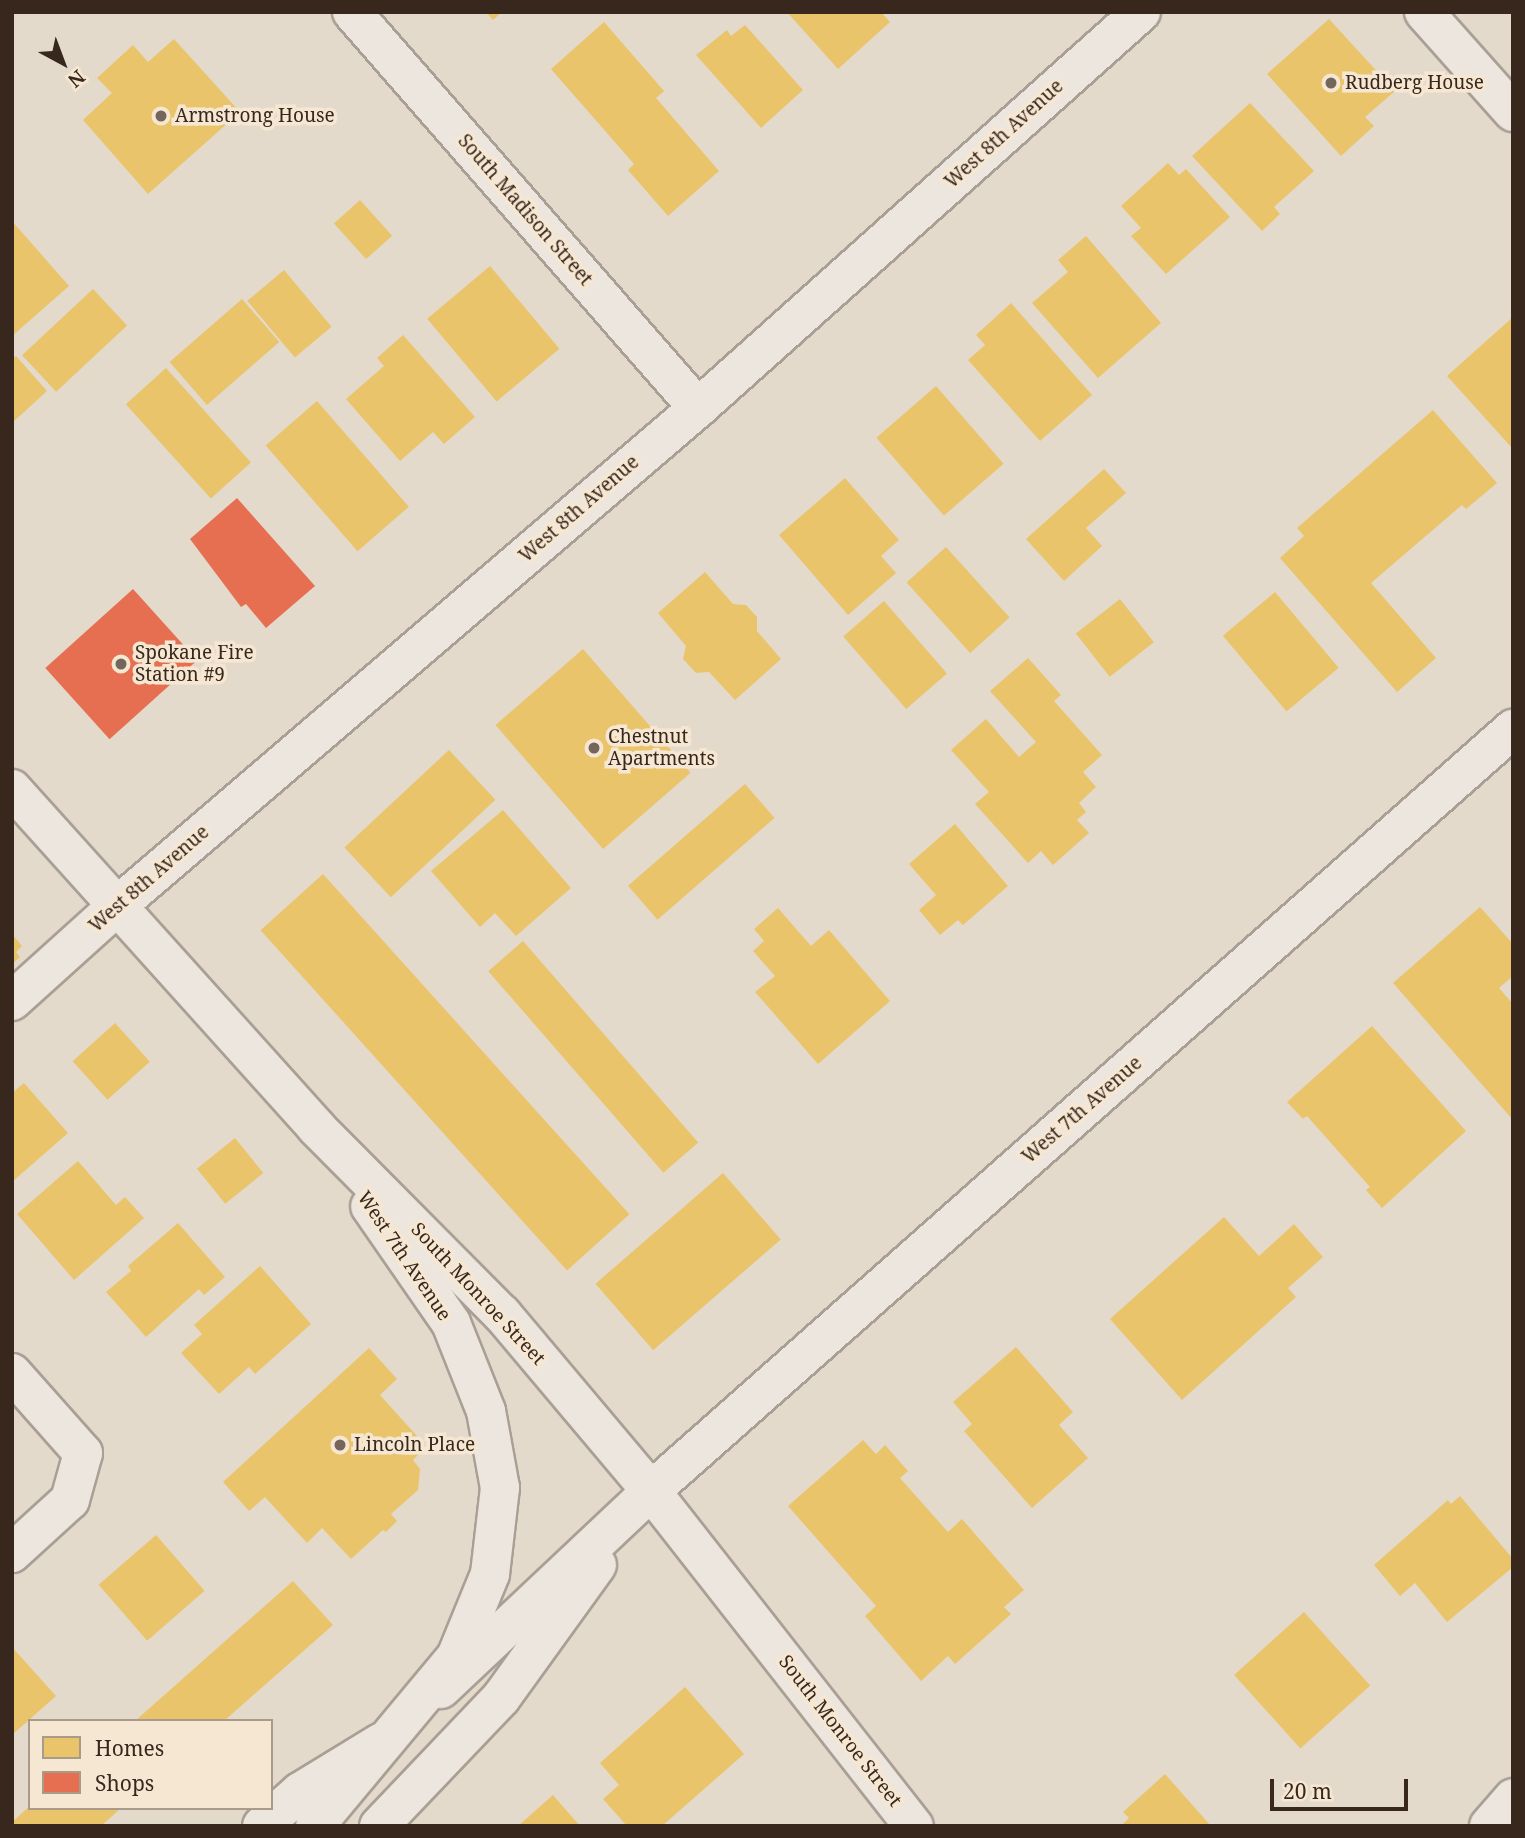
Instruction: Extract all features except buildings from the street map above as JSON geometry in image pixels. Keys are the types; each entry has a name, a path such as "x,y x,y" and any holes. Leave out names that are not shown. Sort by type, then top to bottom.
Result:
{"street":[{"name":"South Madison Street","path":"352,12 698,408"},
{"name":"West 8th Avenue","path":"12,1001 117,906 698,408 1141,12"},
{"path":"1424,12 1513,112"},
{"name":"West 7th Avenue","path":"262,1826 300,1792 389,1738 651,1491 1513,729"},
{"name":"South Monroe Street","path":"12,789 316,1126 502,1314 651,1491 914,1826"},
{"name":"West 7th Avenue","path":"315,1826 456,1657 490,1574 500,1488 486,1411 451,1323 316,1126"},
{"path":"12,1374 83,1453 70,1500 12,1553"},
{"name":"West 7th Avenue","path":"379,1826 501,1698 651,1491"},
{"path":"1489,1826 1513,1798"}],"place":[{"name":"Rudberg House","path":"1331,83"},
{"name":"Armstrong House","path":"161,116"},
{"name":"Spokane Fire Station #9","path":"121,664"},
{"name":"Chestnut Apartments","path":"594,748"},
{"name":"Lincoln Place","path":"340,1445"}]}
